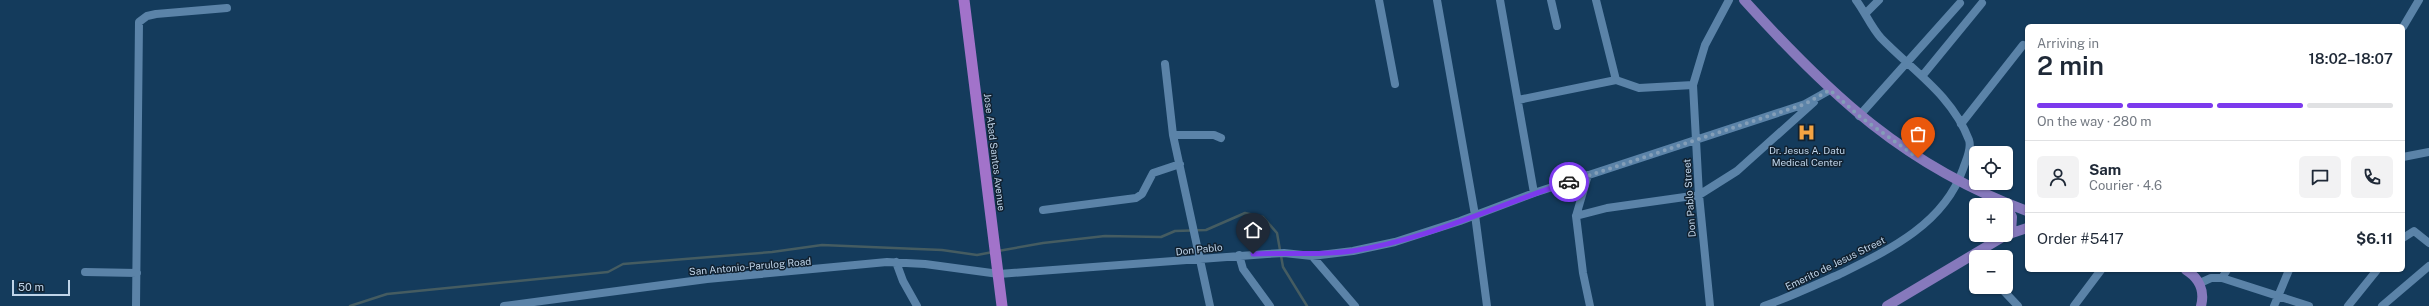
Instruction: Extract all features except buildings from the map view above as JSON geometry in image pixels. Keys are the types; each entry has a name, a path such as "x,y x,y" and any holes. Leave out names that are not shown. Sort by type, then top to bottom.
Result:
{"highway":[{"name":"Jose Abad Santos Avenue","path":"964,0 1002,306"}],"main road":[{"path":"1744,0 1830,90 1859,116 1905,150 1959,181 1993,198"},
{"path":"2013,207 2025,210"},
{"path":"2013,232 2025,229"},
{"path":"1986,250 1997,242"},
{"path":"1887,306 1969,262"},
{"path":"2189,272 2196,277 2200,283 2202,306"}],"street":[{"path":"1379,0 1395,84"},
{"path":"1437,0 1475,215 1487,306"},
{"path":"1500,0 1534,193"},
{"path":"1551,0 1557,26"},
{"path":"1596,0 1616,80"},
{"name":"Don Pablo Street","path":"1710,306 1698,195 1693,85 1705,45 1730,0"},
{"name":"Emerito de Jesus Street","path":"1764,306 1789,297 1881,254 1907,237 1933,216 1948,199 1959,181 1970,145 1961,124 1940,92 1923,75 1907,63 1880,36 1856,0"},
{"path":"1866,13 1879,0"},
{"path":"2405,24 2419,0"},
{"path":"1859,116 1960,3"},
{"path":"1923,75 1982,3"},
{"path":"136,306 139,22 147,16 156,14 227,8"},
{"path":"1961,124 2023,46"},
{"path":"1165,64 1173,135 1195,227 1210,306"},
{"path":"1518,100 1616,80 1639,88 1693,85"},
{"name":"Don Pablo","path":"998,269 1201,259 1280,253 1312,256 1353,251 1395,242 1534,193 1695,141 1818,99 1830,90"},
{"path":"1576,216 1607,208 1698,195 1737,171 1818,99"},
{"path":"1173,135 1214,135 1221,138"},
{"path":"2405,157 2429,152"},
{"path":"1043,210 1136,198 1142,194 1153,173 1180,164"},
{"path":"1588,175 1576,216 1583,274 1590,306"},
{"path":"2405,237 2414,232 2429,243"},
{"path":"1239,255 1243,269 1270,306"},
{"path":"1312,256 1355,306"},
{"path":"896,262 903,281 917,306"},
{"name":"San Antonio-Parulog Road","path":"504,306 707,280 896,262 998,269"},
{"path":"2382,306 2429,266"},
{"path":"85,272 137,273"},
{"path":"2074,306 2100,272"},
{"path":"2222,278 2226,272"},
{"path":"2274,306 2288,272"},
{"path":"2348,306 2375,272"},
{"path":"2200,283 2211,278 2222,278 2308,306"},
{"path":"2007,294 2018,306"}],"waterway":[{"path":"998,251 1043,243 1105,236 1161,237 1175,231 1206,230 1245,213 1263,217 1277,233 1283,267 1307,306"},
{"path":"350,306 387,294 608,272 623,264 772,252 822,245 942,250 977,255 993,252"}],"way so far":[{"path":"1569,182 1805,104 1818,99 1830,90 1884,136 1918,158"}],"place":[{"name":"Dr. Jesus A. Datu Medical Center","path":"1807,133"}],"route":[{"path":"1253,254 1284,252 1312,256 1353,251 1395,242 1460,221 1534,193 1569,182"}]}
